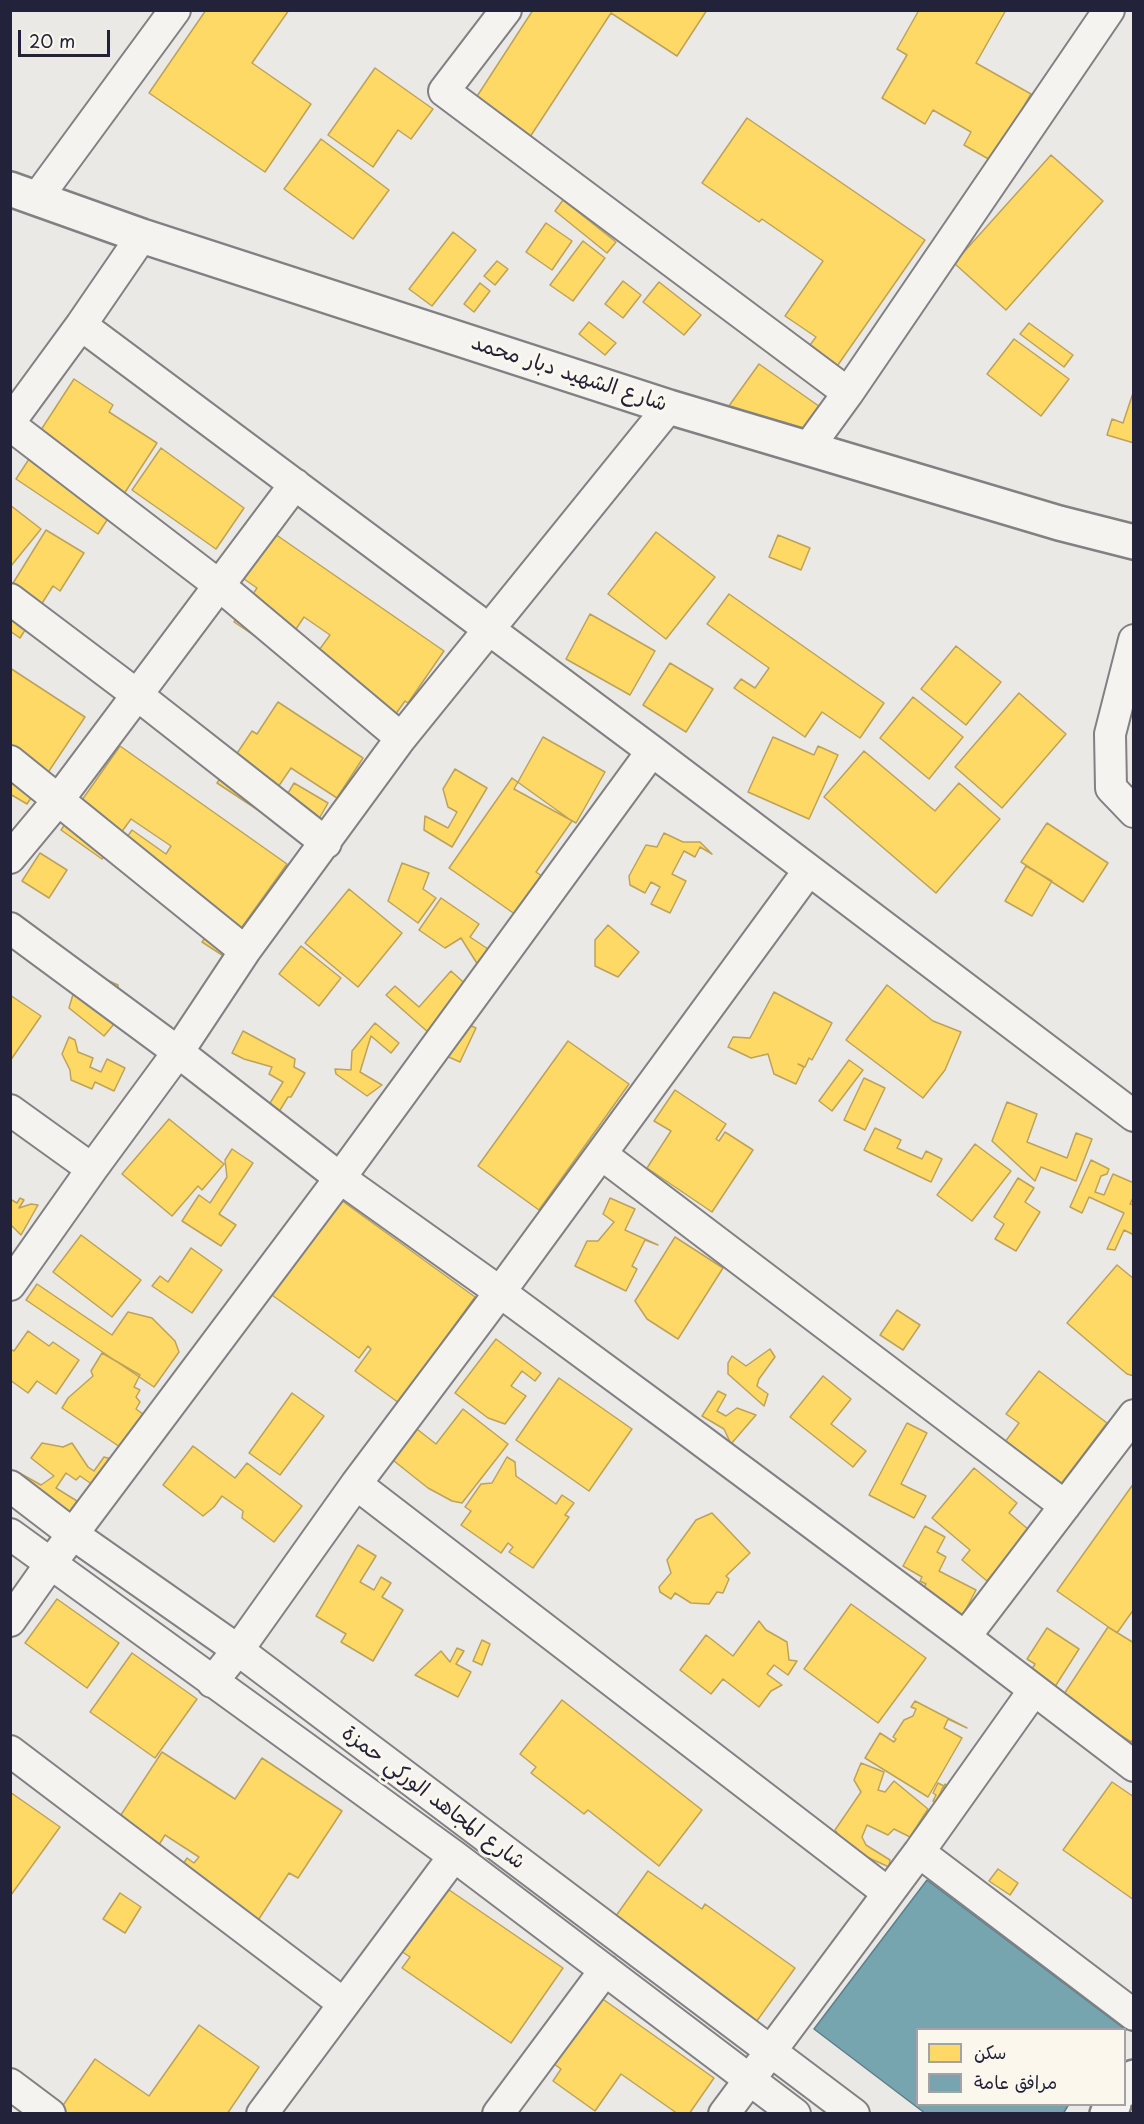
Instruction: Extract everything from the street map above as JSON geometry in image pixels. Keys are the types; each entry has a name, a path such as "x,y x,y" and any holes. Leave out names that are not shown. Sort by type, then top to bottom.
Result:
{"street":[{"path":"24,193 175,10"},
{"path":"506,10 444,90 848,393"},
{"path":"807,448 848,393 1109,10"},
{"name":"شارع الشهيد دبار محمد","path":"24,193 142,236 669,407 1059,523 1134,542"},
{"path":"142,236 10,424 220,586 401,738"},
{"path":"81,325 652,751 1134,1116"},
{"path":"10,1286 178,1052 245,951 401,738 669,407"},
{"path":"10,858 59,799 295,484"},
{"path":"10,599 136,694 326,843"},
{"path":"1134,640 1110,734 1111,788 1134,812"},
{"path":"10,1621 340,1178 652,751"},
{"path":"10,761 245,951"},
{"path":"212,1682 238,1650 356,1484 500,1292 809,870"},
{"path":"10,928 178,1052 340,1178 500,1292 965,1637 1134,1767"},
{"path":"10,1110 92,1169"},
{"path":"601,1154 1065,1506"},
{"path":"965,1637 1134,1415"},
{"path":"356,1484 888,1893"},
{"name":"شارع المجاهد الوركي حمزة","path":"10,1486 238,1650 854,2114"},
{"name":"شارع المجاهد الوركي حمزة","path":"10,1534 454,1856 795,2114"},
{"path":"724,2114 919,1852 1034,1690"},
{"path":"10,1751 344,2004"},
{"path":"919,1852 1134,2015"},
{"path":"261,2114 454,1856"},
{"path":"498,2114 605,1970"},
{"path":"10,2084 50,2114"}],"building: سكن":[{"path":"206,10 289,10 252,63 311,104 265,172 149,93"},
{"path":"533,10 707,10 677,56 611,13 528,140 472,104"},
{"path":"919,10 1006,10 976,63 1031,94 992,161 964,145 971,132 933,110 925,124 882,98 907,55 897,49"},
{"path":"375,68 433,109 411,139 398,130 373,167 328,135"},
{"path":"747,118 925,240 833,372 804,353 816,337 785,316 823,261 762,219 759,222 702,183"},
{"path":"321,139 389,190 353,239 284,189"},
{"path":"1051,155 1103,201 1006,310 954,263"},
{"path":"563,200 616,242 607,253 555,211"},
{"path":"546,223 572,241 552,270 526,252"},
{"path":"453,232 476,250 432,306 409,289"},
{"path":"583,241 605,258 573,301 550,285"},
{"path":"497,261 508,269 495,285 484,276"},
{"path":"623,281 641,295 623,318 605,304"},
{"path":"659,282 701,315 684,335 643,302"},
{"path":"480,283 490,291 474,312 464,304"},
{"path":"589,322 616,343 605,355 579,334"},
{"path":"1029,323 1073,355 1064,367 1020,334"},
{"path":"1014,339 1069,379 1041,416 987,374"},
{"path":"759,364 823,409 801,441 721,417"},
{"path":"74,379 113,405 109,412 157,443 98,534 16,479 31,456 26,453"},
{"path":"1134,390 1134,443 1107,435 1112,419 1123,423"},
{"path":"161,448 244,508 216,549 132,490"},
{"path":"10,505 41,529 11,566 10,565"},
{"path":"46,530 84,553 60,591 53,586 20,638 10,631 10,588"},
{"path":"656,532 715,577 666,639 608,594"},
{"path":"275,534 444,651 408,703 405,701 383,732 301,675 330,635 304,617 292,635 292,661 234,622 257,588 244,579"},
{"path":"778,535 810,548 801,570 769,557"},
{"path":"729,594 884,703 860,738 822,712 805,737 734,688 741,679 755,688 769,668 707,624"},
{"path":"590,614 655,651 630,695 566,659"},
{"path":"956,646 1001,682 966,725 921,689"},
{"path":"670,663 713,689 686,732 643,705"},
{"path":"10,668 85,717 27,804 10,794"},
{"path":"1019,693 1066,734 1002,808 955,767"},
{"path":"913,697 963,737 929,779 880,738"},
{"path":"278,702 363,758 337,798 291,768 261,812 217,783 252,731 257,734"},
{"path":"543,737 605,772 576,823 514,789"},
{"path":"773,737 814,755 818,746 838,755 809,819 748,792"},
{"path":"120,746 287,864 222,955 202,942 210,932 112,859 132,830 166,854 171,846 131,819 102,859 61,830"},
{"path":"864,751 935,811 959,783 1000,819 936,893 824,797"},
{"path":"455,769 487,788 452,847 424,830 425,816 448,828 457,812 448,807 443,789"},
{"path":"512,778 572,821 536,872 556,886 529,924 449,868"},
{"path":"294,783 328,803 308,838 274,817"},
{"path":"1047,823 1108,863 1083,902 1021,862"},
{"path":"664,833 683,842 700,842 712,854 700,847 695,857 684,851 672,874 686,881 670,913 651,904 660,887 651,882 645,893 630,885 629,876 646,845 657,847"},
{"path":"40,853 67,870 49,898 22,881"},
{"path":"402,863 429,873 423,889 436,898 418,923 388,901"},
{"path":"1026,866 1052,881 1032,916 1005,901"},
{"path":"349,889 402,933 358,987 305,943"},
{"path":"441,898 479,924 470,937 488,949 478,965 461,938 445,948 419,930"},
{"path":"608,925 639,952 618,977 595,966 595,940"},
{"path":"301,946 341,978 319,1006 279,974"},
{"path":"451,971 470,988 429,1033 386,995 395,986 419,1007"},
{"path":"107,980 118,985 119,1018 104,1036 69,1008 76,984 106,989"},
{"path":"887,985 933,1021 961,1032 945,1070 923,1098 846,1040"},
{"path":"774,992 832,1023 812,1060 809,1058 805,1067 798,1064 804,1067 796,1084 774,1074 768,1054 751,1058 728,1047 733,1037 750,1038"},
{"path":"10,995 41,1016 10,1061"},
{"path":"458,1020 476,1028 460,1062 442,1054"},
{"path":"375,1023 399,1043 391,1053 371,1036 360,1072 382,1085 367,1096 336,1074 335,1069 351,1070 352,1051"},
{"path":"243,1031 295,1059 294,1067 305,1073 277,1115 267,1108 283,1082 269,1074 272,1067 232,1053"},
{"path":"69,1037 75,1040 78,1052 93,1058 90,1067 101,1072 107,1059 125,1068 114,1091 95,1082 92,1089 71,1080 70,1070 62,1054"},
{"path":"568,1041 629,1084 539,1210 478,1166"},
{"path":"849,1060 863,1070 832,1111 819,1101"},
{"path":"864,1078 885,1088 865,1130 844,1120"},
{"path":"675,1090 726,1124 716,1139 719,1141 725,1132 753,1150 712,1212 647,1168 671,1131 654,1121"},
{"path":"1007,1102 1037,1114 1027,1142 1067,1158 1076,1133 1092,1139 1076,1181 1041,1167 1035,1181 992,1141"},
{"path":"169,1119 224,1164 202,1190 198,1186 172,1216 122,1174"},
{"path":"875,1128 901,1140 897,1148 922,1159 926,1151 942,1159 931,1182 864,1150"},
{"path":"975,1144 1011,1171 972,1221 937,1195"},
{"path":"232,1149 253,1163 219,1214 236,1225 221,1246 182,1221 199,1195 210,1203 227,1177 225,1160"},
{"path":"1091,1160 1109,1169 1107,1174 1101,1176 1095,1192 1104,1195 1113,1174 1134,1183 1134,1196 1130,1204 1134,1205 1134,1235 1124,1230 1115,1250 1107,1249 1124,1213 1089,1197 1082,1213 1070,1207"},
{"path":"1018,1178 1034,1188 1025,1202 1040,1212 1016,1251 995,1239 1004,1224 994,1217"},
{"path":"334,1195 475,1297 399,1403 355,1371 371,1349 368,1346 359,1358 265,1290"},
{"path":"20,1198 24,1200 19,1208 31,1204 38,1205 21,1235 10,1224 10,1199 17,1203"},
{"path":"610,1198 635,1209 625,1230 658,1245 645,1240 632,1266 637,1269 626,1291 575,1266 587,1241 598,1241 614,1222 603,1214"},
{"path":"81,1235 141,1280 112,1317 53,1272"},
{"path":"675,1237 723,1268 678,1339 647,1319 635,1301"},
{"path":"191,1248 222,1270 192,1313 152,1286 160,1276 168,1282"},
{"path":"1117,1265 1134,1279 1134,1376 1127,1374 1067,1323"},
{"path":"37,1284 112,1335 128,1312 152,1318 175,1341 179,1352 154,1387 26,1300"},
{"path":"897,1310 920,1325 903,1350 880,1335"},
{"path":"28,1331 49,1346 53,1342 79,1360 56,1394 37,1381 28,1393 10,1380 10,1349 14,1351"},
{"path":"496,1339 541,1373 535,1381 522,1371 511,1386 526,1396 505,1424 488,1418 455,1393"},
{"path":"770,1349 775,1357 759,1379 757,1386 768,1394 764,1406 728,1374 728,1363 732,1356 746,1366"},
{"path":"102,1353 140,1375 134,1387 140,1390 136,1397 140,1402 136,1409 143,1414 120,1447 62,1408 68,1398 93,1376 91,1371"},
{"path":"1039,1371 1107,1423 1061,1484 1005,1442 1019,1423 1006,1414"},
{"path":"823,1376 851,1399 831,1424 866,1451 853,1467 790,1417"},
{"path":"559,1378 632,1429 589,1491 516,1440"},
{"path":"718,1391 726,1395 717,1411 726,1416 737,1408 756,1415 731,1444 724,1429 702,1416"},
{"path":"292,1393 324,1416 280,1475 249,1453"},
{"path":"463,1409 508,1444 462,1503 452,1501 428,1488 389,1457 413,1426 436,1444"},
{"path":"907,1423 927,1433 901,1484 926,1496 914,1518 869,1495"},
{"path":"42,1443 63,1447 72,1443 88,1467 94,1471 104,1457 115,1460 96,1487 80,1476 76,1480 66,1473 56,1488 77,1501 57,1531 10,1489 16,1471 41,1485 54,1476 31,1458"},
{"path":"193,1446 235,1478 247,1463 302,1506 274,1542 242,1518 243,1511 222,1496 203,1516 163,1485"},
{"path":"507,1457 515,1462 516,1476 556,1504 562,1495 574,1503 565,1515 569,1517 533,1568 509,1552 513,1547 508,1543 501,1553 461,1525 471,1511 465,1507 481,1484 492,1483"},
{"path":"974,1468 1017,1503 1009,1513 1029,1530 987,1581 962,1560 970,1550 932,1518"},
{"path":"1134,1483 1134,1609 1117,1633 1057,1591"},
{"path":"712,1513 750,1553 726,1576 729,1579 723,1593 717,1592 709,1604 691,1603 675,1593 671,1599 660,1592 659,1587 671,1573 667,1560 696,1520"},
{"path":"925,1526 945,1537 937,1552 946,1557 939,1571 976,1590 956,1628 923,1589 926,1584 920,1581 922,1577 903,1566"},
{"path":"358,1545 376,1556 360,1582 374,1590 381,1577 391,1583 382,1597 403,1610 373,1661 341,1642 346,1634 316,1616"},
{"path":"57,1599 119,1643 87,1688 25,1643"},
{"path":"851,1604 926,1658 878,1723 804,1669"},
{"path":"759,1621 766,1630 787,1642 789,1660 797,1661 788,1675 774,1665 767,1674 782,1685 771,1691 759,1707 723,1679 711,1694 680,1670 706,1635 733,1656"},
{"path":"1108,1627 1134,1643 1134,1738 1131,1742 1062,1697"},
{"path":"1047,1628 1079,1649 1051,1693 1029,1674 1035,1664 1027,1659"},
{"path":"482,1640 490,1644 482,1665 473,1661"},
{"path":"457,1648 464,1651 456,1664 471,1672 458,1697 415,1675 441,1651 450,1662"},
{"path":"132,1653 197,1699 155,1758 90,1712"},
{"path":"562,1700 702,1810 659,1866 588,1810 584,1814 531,1773 536,1767 520,1754"},
{"path":"915,1701 967,1728 948,1719 944,1728 962,1738 928,1797 865,1758 880,1733 894,1742 896,1739 893,1737 904,1720 913,1716 916,1709 911,1707"},
{"path":"162,1752 235,1799 262,1758 342,1811 298,1878 289,1873 251,1931 173,1880 187,1858 194,1863 199,1857 165,1835 157,1848 117,1821"},
{"path":"861,1763 884,1772 878,1790 885,1792 894,1781 928,1809 910,1837 894,1829 888,1835 867,1825 862,1837 866,1845 890,1860 889,1867 847,1848 835,1830 861,1792 854,1780"},
{"path":"1112,1782 1134,1797 1134,1900 1063,1850"},
{"path":"938,1783 948,1786 943,1787 936,1803 933,1801 936,1795 933,1793"},
{"path":"10,1792 60,1827 11,1895 10,1895"},
{"path":"998,1869 1018,1883 1010,1895 989,1881"},
{"path":"648,1871 702,1909 705,1904 795,1968 741,2043 598,1941"},
{"path":"439,1883 563,1968 511,2043 402,1968 410,1957 395,1947"},
{"path":"120,1893 141,1907 125,1933 103,1919"},
{"path":"590,1990 714,2078 689,2114 678,2114 621,2074 595,2111 553,2081 561,2069 543,2056"},
{"path":"199,2025 259,2067 227,2114 57,2114 95,2059 149,2096"}],"building: مرافق عامة":[{"path":"927,1880 1123,2028 916,2028 916,2106 1068,2106 1063,2114 926,2114 814,2029"}]}
